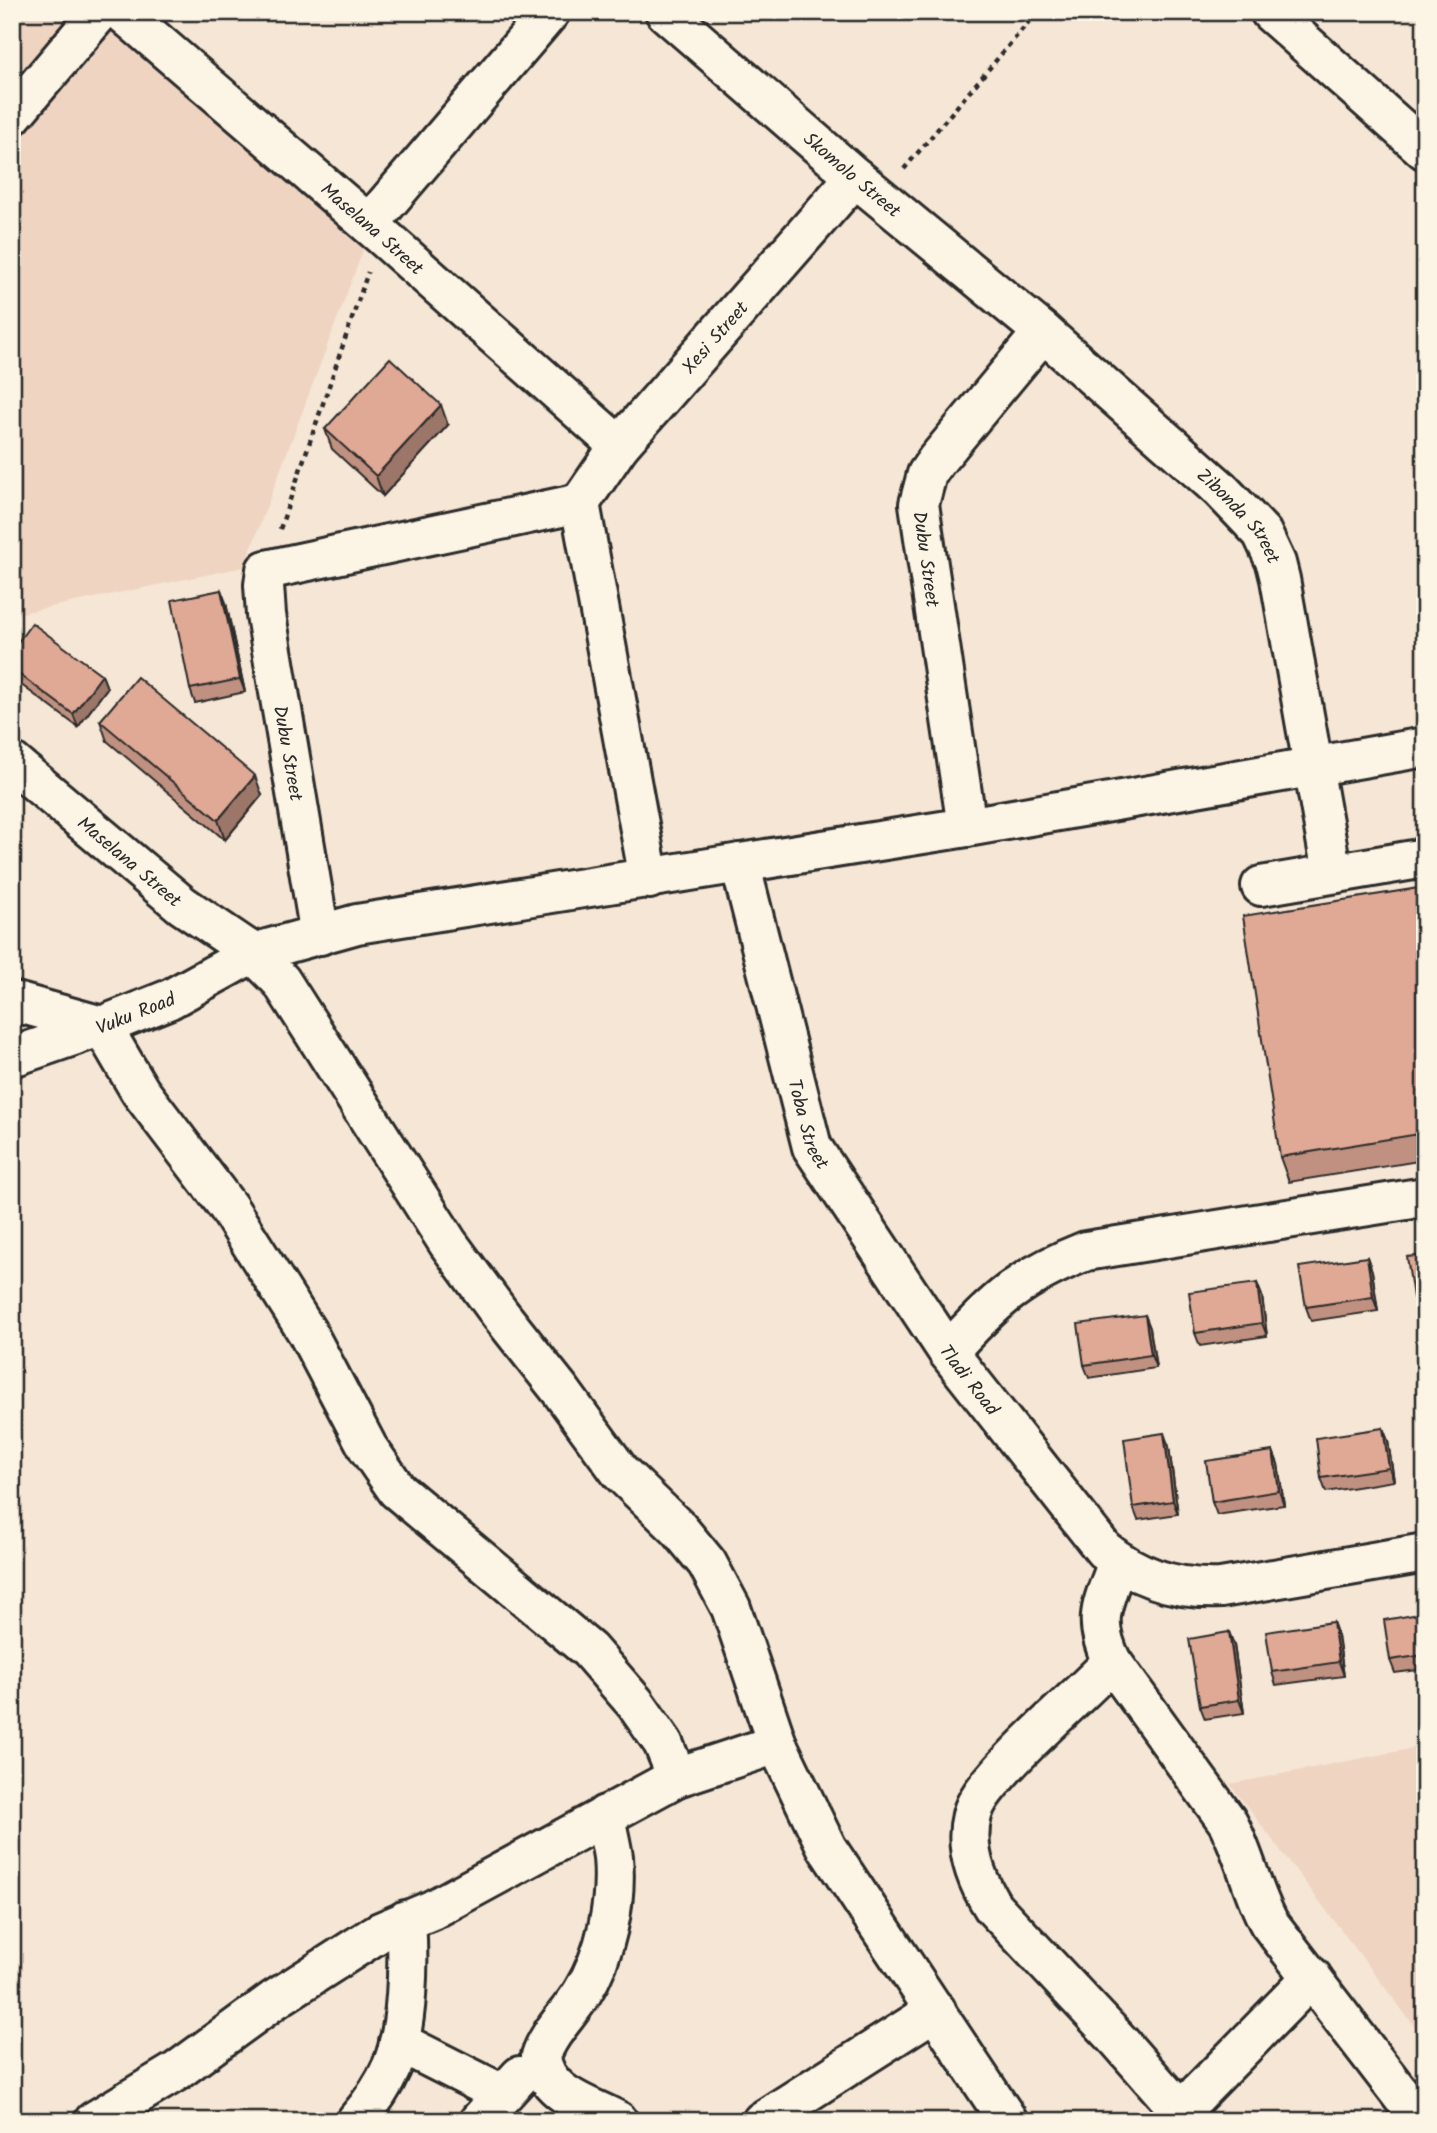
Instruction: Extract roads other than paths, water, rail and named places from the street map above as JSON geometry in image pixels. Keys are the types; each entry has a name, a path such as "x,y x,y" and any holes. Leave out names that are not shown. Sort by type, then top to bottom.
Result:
{"street":[{"path":"12,116 100,12"},
{"name":"Maselana Street","path":"122,12 374,229 619,446"},
{"path":"374,229 550,12"},
{"name":"Skomolo Street","path":"665,12 868,187 1043,332"},
{"path":"1270,12 1425,150"},
{"name":"Xesi Street","path":"580,503 619,446 868,187"},
{"name":"Zibonda Street","path":"1043,332 1220,489 1262,533 1276,563 1280,579 1332,873"},
{"name":"Dubu Street","path":"967,827 919,504 927,474 936,461 1043,332"},
{"path":"580,503 649,879"},
{"name":"Dubu Street","path":"320,935 266,615 266,569 580,503"},
{"path":"253,953 389,918 967,827 1425,747"},
{"name":"Maselana Street","path":"12,762 183,905 253,953 281,981 448,1243 500,1314 562,1391 620,1472 679,1529 707,1563 731,1608 777,1744 827,1848 1008,2121"},
{"path":"1261,886 1425,859"},
{"name":"Toba Street","path":"740,863 812,1147 948,1352"},
{"name":"Vuku Road","path":"12,1057 103,1026 170,999 253,953"},
{"path":"12,1001 103,1026 140,1091 235,1218 307,1332 368,1448 397,1490 589,1650 635,1703 663,1743 677,1777"},
{"name":"Tladi Road","path":"1425,1197 1086,1251 1051,1265 1004,1294 948,1352 1104,1550 1133,1572 1155,1580 1202,1589 1221,1588 1425,1553"},
{"path":"1118,1562 1100,1612 1103,1643 1112,1662 1227,1821 1240,1845 1269,1923 1421,2121"},
{"path":"1112,1662 1049,1720 984,1793 972,1815 970,1852 985,1894 993,1907 1119,2041 1185,2116 1312,1977"},
{"path":"94,2121 177,2071 274,2000 380,1932 432,1910 677,1777 777,1744"},
{"path":"399,2042 490,2107 541,2056 554,2030 584,1991 604,1940 612,1898 613,1858 605,1815"},
{"path":"356,2121 383,2084 399,2042 407,1969 406,1920"},
{"path":"762,2121 936,2010"},
{"path":"541,2056 545,2074 553,2085 570,2098 607,2118"}]}
